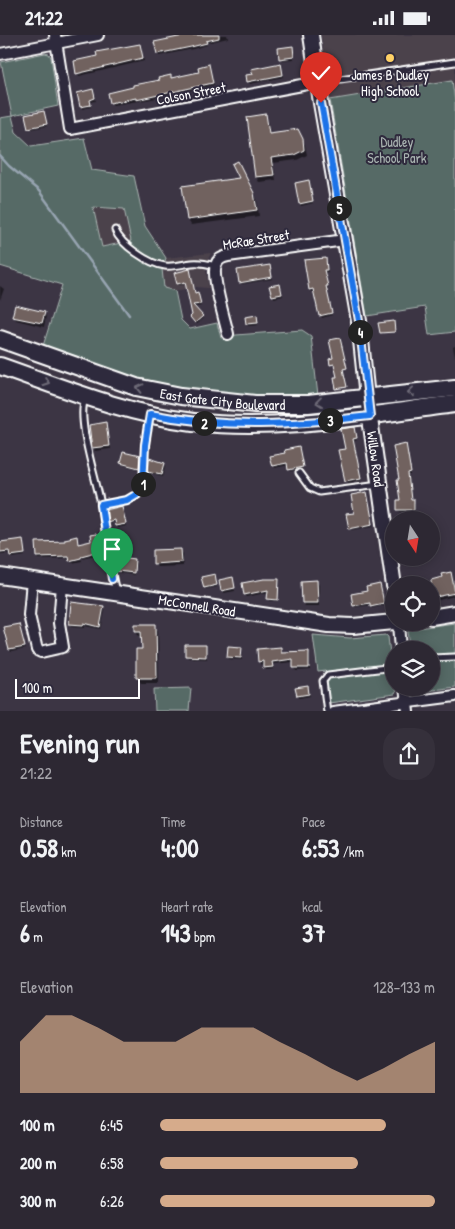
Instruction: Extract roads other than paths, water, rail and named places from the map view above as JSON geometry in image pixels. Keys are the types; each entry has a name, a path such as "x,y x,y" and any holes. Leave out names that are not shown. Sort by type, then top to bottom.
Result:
{"main road":[{"name":"East Gate City Boulevard","path":"0,339 136,387 181,396 255,404 308,404 455,388"},
{"name":"East Gate City Boulevard","path":"0,366 87,396 150,414 193,422 241,425 302,423 455,404"}],"street":[{"path":"0,54 56,39 98,35"},
{"name":"Willow Road","path":"312,35 318,83 359,321 370,416 393,576"},
{"name":"Colson Street","path":"56,39 70,129 318,83"},
{"name":"McRae Street","path":"228,334 215,277 215,265 218,260 228,256 344,240"},
{"name":"McConnell Road","path":"0,576 329,625 385,623"},
{"path":"32,580 30,615 36,650 41,653 63,647 58,623 62,585"},
{"path":"440,616 455,613"},
{"path":"333,711 408,706 455,695"}],"lane":[{"path":"318,83 455,62"},
{"path":"115,231 117,236 133,251 158,264 165,266 193,263 215,265"},
{"path":"87,396 83,404 85,428 101,505 116,593"},
{"path":"101,505 127,500 137,494 143,485 145,445 150,414"},
{"path":"299,473 310,488 319,493 380,484"},
{"path":"440,658 455,657"},
{"path":"327,711 323,681 328,675 385,668"}],"waterway":[{"path":"0,156 39,191 129,315"}],"place":[{"name":"James B Dudley High School","path":"390,58"}],"park label":[{"name":"Dudley School Park","path":"397,149"}]}
